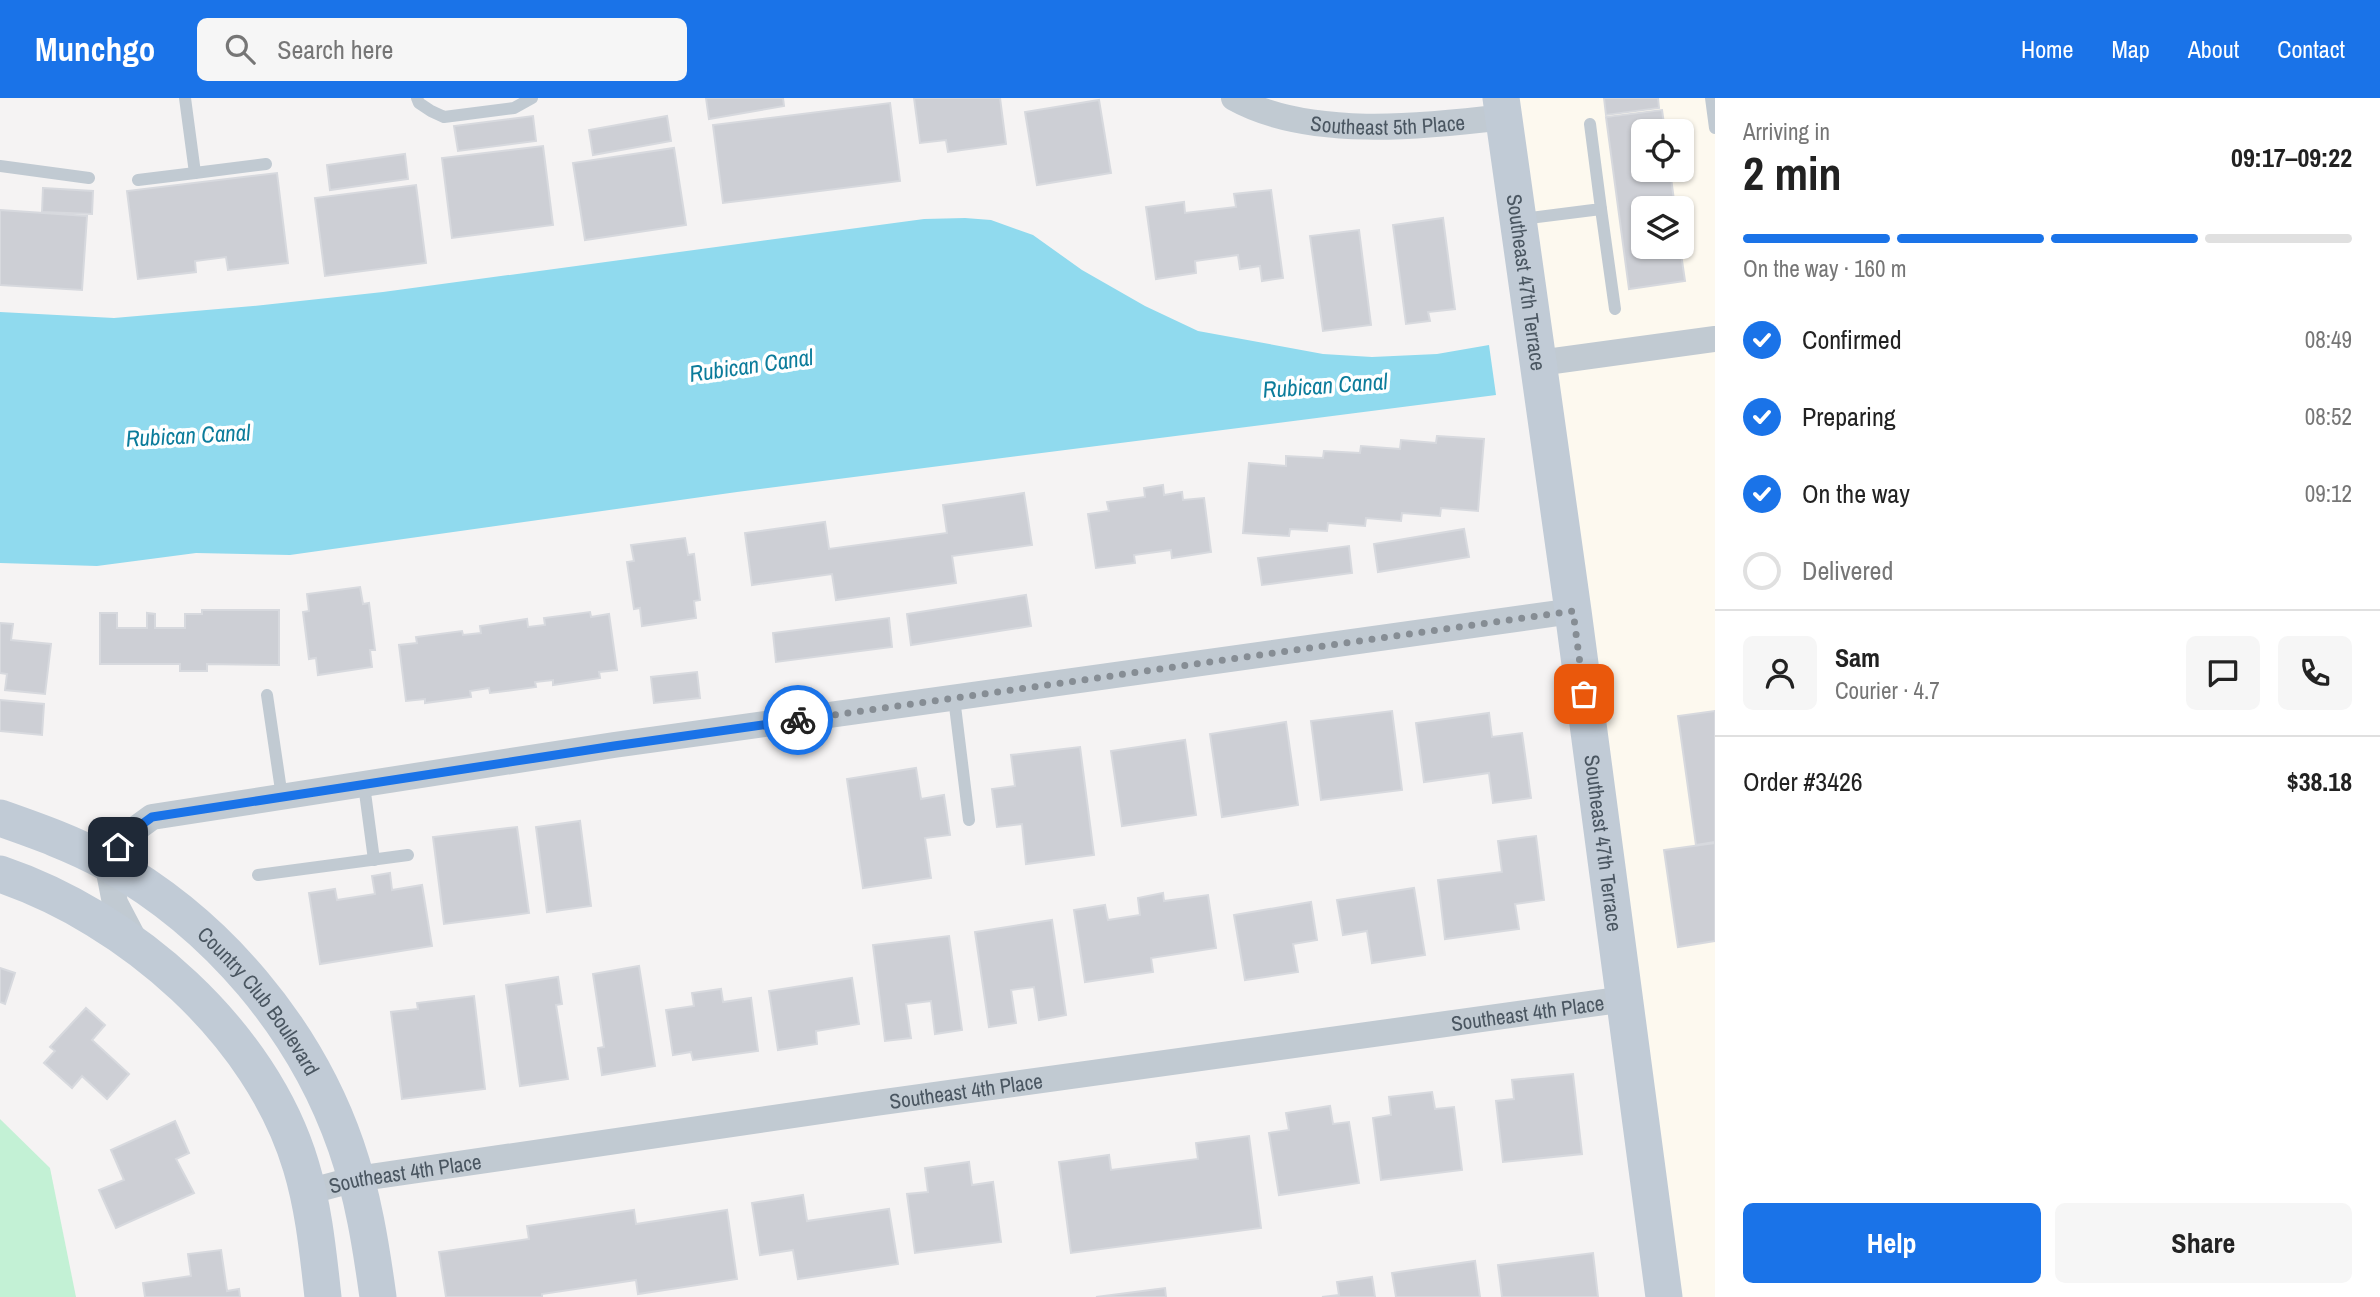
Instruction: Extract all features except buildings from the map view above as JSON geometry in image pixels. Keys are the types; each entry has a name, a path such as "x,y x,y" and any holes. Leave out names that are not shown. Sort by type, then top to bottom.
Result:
{"main road":[{"name":"Southeast 47th Terrace","path":"1502,107 1626,999 1664,1297"},
{"name":"Country Club Boulevard","path":"0,818 51,835 107,862 146,886 195,923 241,969 263,996 308,1065 333,1114 356,1179 369,1231 378,1297"},
{"name":"Country Club Boulevard","path":"0,874 31,885 89,914 162,966 230,1032 263,1082 301,1165 312,1209 323,1297"}],"street":[{"name":"Southeast 5th Place","path":"1234,98 1271,113 1340,127 1458,122 1502,107"},
{"path":"1539,363 1715,339"},
{"path":"139,949 115,903 107,862 126,836 152,817 601,747 1573,611"},
{"name":"Southeast 4th Place","path":"307,1192 356,1179 876,1103 1626,999"}],"lane":[{"path":"186,98 195,173"},
{"path":"417,98 419,103 444,117 514,108 532,98"},
{"path":"1711,98 1715,128"},
{"path":"1590,124 1615,309"},
{"path":"138,180 266,164"},
{"path":"0,166 89,178"},
{"path":"1519,220 1601,209"},
{"path":"267,695 282,797"},
{"path":"954,698 969,820"},
{"path":"364,785 374,860"},
{"path":"258,875 408,855"}],"shaded area":[{"path":"1518,98 1715,98 1715,1297 1681,1297"}],"green space":[{"path":"0,1119 50,1168 76,1297 0,1297"}],"water":[{"name":"Rubican Canal","path":"924,219 991,220 1033,235 1082,270 1145,306 1198,331 1323,354 1372,357 1437,354 1489,345 1496,395 737,492 290,555 196,553 97,566 0,563 0,312 114,318 253,306 383,292"}],"way so far":[{"path":"798,720 1573,611 1584,694"}],"route":[{"path":"118,847 126,836 152,817 798,720"}]}
